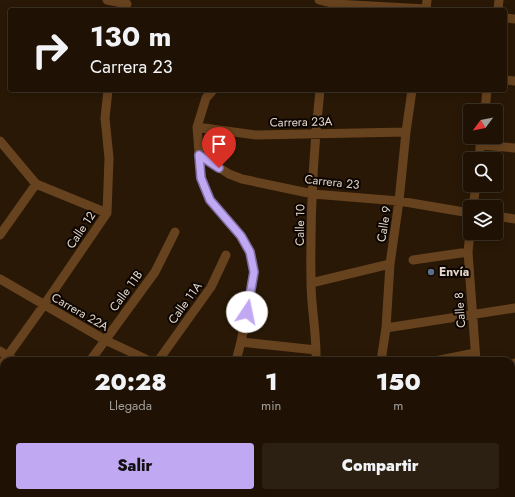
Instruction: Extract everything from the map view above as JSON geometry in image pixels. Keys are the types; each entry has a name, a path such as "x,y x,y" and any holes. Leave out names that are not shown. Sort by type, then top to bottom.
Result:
{"street":[{"path":"106,0 127,5"},
{"path":"319,0 334,5 426,6"},
{"name":"Calle 12","path":"7,357 107,213 109,158 105,118 108,92"},
{"path":"211,92 206,98 197,127 201,178 210,200 241,236 250,252 254,272 237,357"},
{"name":"Calle 10","path":"316,357 311,283 313,194 320,92"},
{"name":"Calle 9","path":"382,357 386,328 390,264 412,92"},
{"path":"485,104 487,92"},
{"name":"Carrera 23A","path":"197,127 256,135 406,132"},
{"path":"0,141 36,184 107,213"},
{"path":"496,144 515,148"},
{"name":"Carrera 23","path":"199,155 229,174 242,179 313,194 399,201 463,212"},
{"path":"0,235 36,184"},
{"path":"503,217 515,219"},
{"name":"Calle 11B","path":"93,357 155,272 175,232"},
{"name":"Calle 8","path":"469,240 468,252 475,357"},
{"path":"413,260 468,252"},
{"name":"Calle 11A","path":"161,357 211,287 226,255"},
{"path":"311,283 390,264"},
{"name":"Carrera 22A","path":"0,280 105,340 141,357"},
{"path":"386,328 515,308"},
{"path":"241,342 316,350"}],"place":[{"name":"Envía","path":"431,272"}],"route":[{"path":"219,168 199,155 201,178 210,200 241,236 250,252 254,272 247,312"}]}
